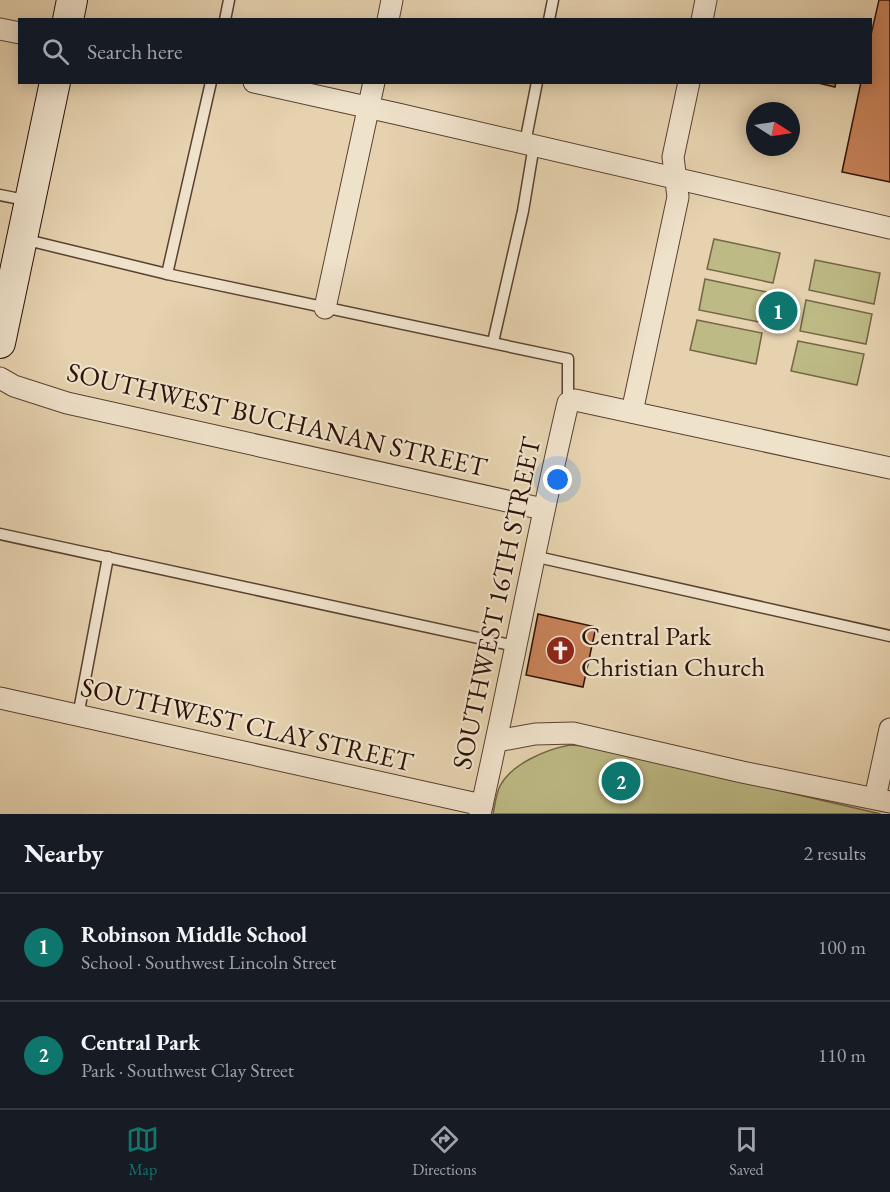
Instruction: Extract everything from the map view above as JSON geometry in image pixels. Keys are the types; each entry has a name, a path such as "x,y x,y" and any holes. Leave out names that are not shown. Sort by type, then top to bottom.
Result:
{"main road":[{"path":"68,18 72,0"},
{"path":"0,343 55,84"}],"street":[{"path":"388,18 392,0"},
{"path":"702,18 706,0"},
{"path":"0,29 18,33"},
{"path":"263,84 890,228"},
{"path":"325,308 374,84"},
{"path":"632,412 678,197 673,158 689,84"},
{"name":"SOUTHWEST BUCHANAN STREET","path":"0,378 14,386 67,403 543,509"},
{"path":"568,403 575,400 890,468"},
{"name":"SOUTHWEST 16TH STREET","path":"481,810 543,509 568,403"},
{"name":"SOUTHWEST CLAY STREET","path":"0,698 481,810"},
{"path":"497,741 535,734 573,733 742,772 882,800 890,729"}],"lane":[{"path":"225,18 229,0"},
{"path":"549,18 553,0"},
{"path":"167,274 211,84"},
{"path":"493,342 523,211 537,84"},
{"path":"0,195 30,201"},
{"path":"22,238 167,274 568,359 568,403"},
{"path":"0,534 515,646"},
{"path":"78,716 108,556"},
{"path":"533,556 890,636"}],"shaded area":[{"path":"714,239 780,253 773,283 707,269"},
{"path":"815,260 880,273 874,304 809,290"},
{"path":"705,279 771,293 764,323 699,310"},
{"path":"806,300 872,314 866,344 800,331"},
{"path":"697,320 762,333 756,364 690,350"},
{"path":"798,341 864,354 857,385 791,371"},
{"path":"570,745 587,746 881,814 493,814 500,786 512,771 541,754"}],"building":[{"path":"879,0 890,0 890,182 842,172 861,84 872,84 872,30"},
{"name":"Central Park Christian Church","path":"538,614 596,627 583,687 526,675"}],"place":[{"name":"Robinson Middle School","path":"778,311"},
{"name":"Central Park Christian Church","path":"560,651"},
{"name":"Central Park","path":"621,781"}]}
